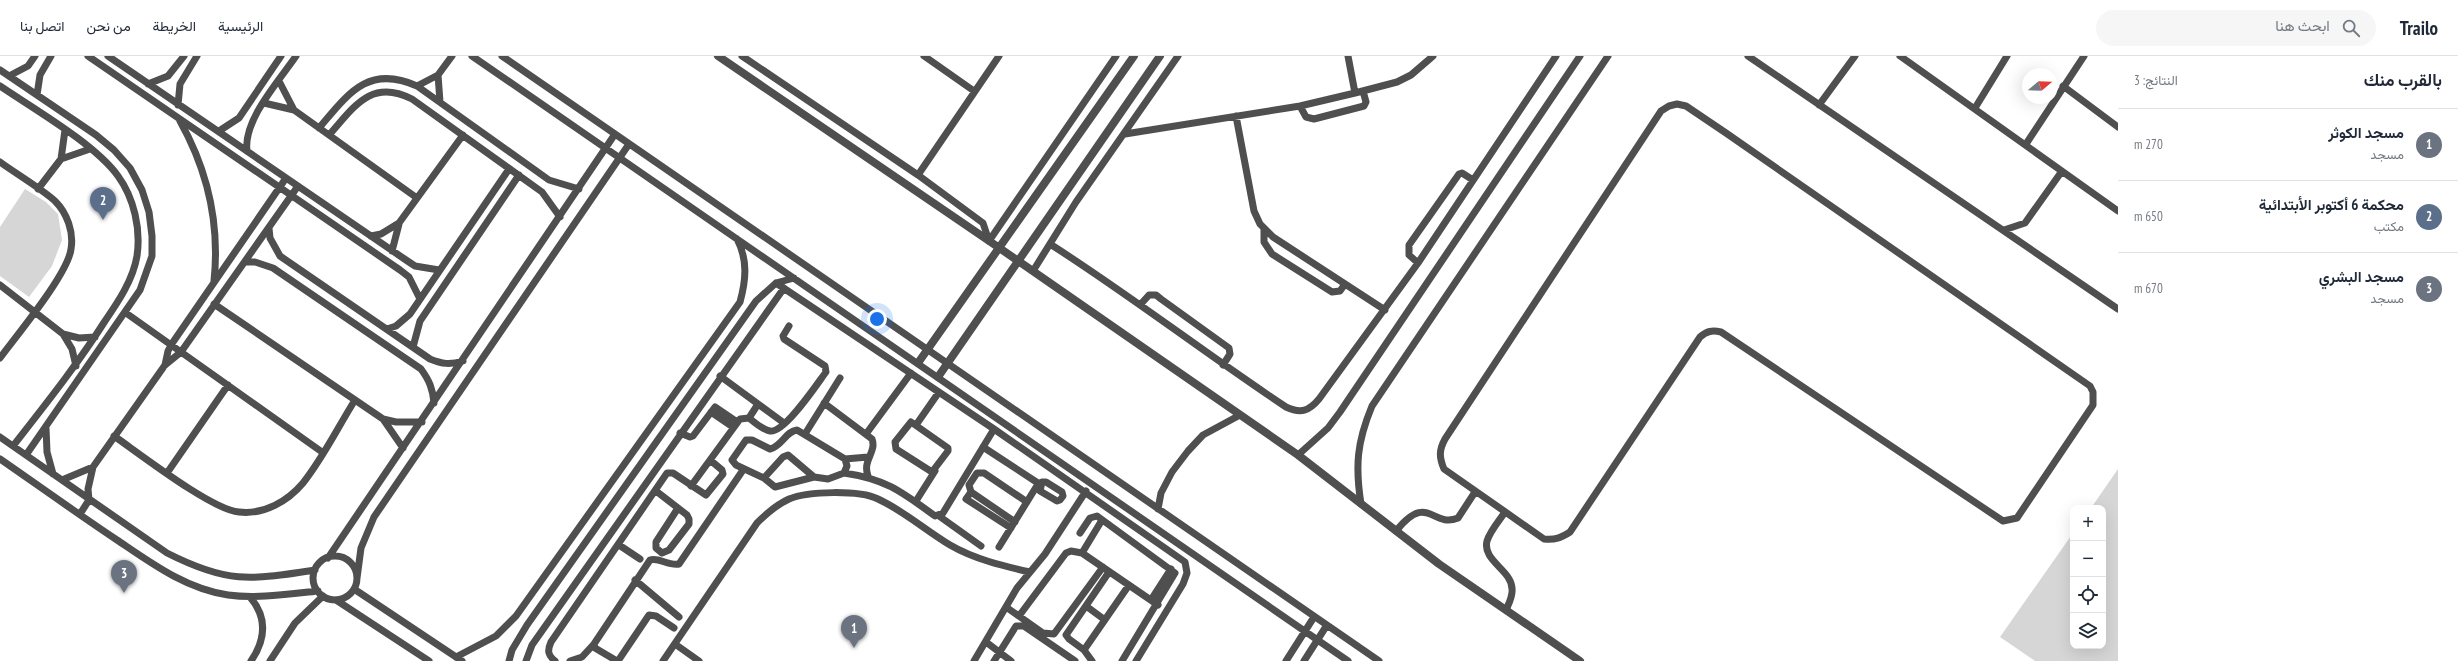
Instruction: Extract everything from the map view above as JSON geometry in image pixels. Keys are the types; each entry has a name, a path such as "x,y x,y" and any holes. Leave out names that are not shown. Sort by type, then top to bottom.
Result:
{"street":[{"path":"9,76 28,66 35,56"},
{"path":"37,95 40,74 51,56"},
{"path":"88,56 409,277 420,299"},
{"path":"108,56 415,266 439,270"},
{"path":"148,84 163,80 174,70 184,56"},
{"path":"178,105 179,89 183,78 198,56"},
{"path":"219,131 233,123 243,111 281,56"},
{"path":"247,151 247,134 254,118 296,56"},
{"path":"417,86 438,75 452,56"},
{"path":"472,56 1348,661"},
{"path":"502,56 1379,661"},
{"path":"718,56 998,247 1298,455 1396,531 1580,661"},
{"path":"742,56 918,175 983,223 989,241"},
{"path":"924,56 974,92"},
{"path":"918,175 999,56"},
{"path":"989,241 1116,56"},
{"path":"918,363 998,247 1134,56"},
{"path":"938,377 1160,56"},
{"path":"1033,272 1076,202 1125,134 1178,56"},
{"path":"1348,56 1355,93"},
{"path":"1125,134 1300,106 1363,91 1397,82 1411,75 1433,56"},
{"path":"1050,244 1140,305 1223,365 1286,407 1296,412 1306,411 1319,399 1385,310 1556,56"},
{"path":"1298,455 1328,428 1340,412 1580,56"},
{"path":"1361,504 1357,479 1357,454 1362,430 1372,406 1608,56"},
{"path":"1748,56 2118,309"},
{"path":"1819,105 1855,56"},
{"path":"1900,56 2026,144 2118,211"},
{"path":"1975,108 2007,56"},
{"path":"2026,144 2084,56"},
{"path":"0,70 114,150 130,168 142,190 149,212 152,256 147,275 126,313 26,455"},
{"path":"174,70 176,78 183,78"},
{"path":"438,75 440,102"},
{"path":"318,128 353,90 372,80 388,77 404,80 417,86 549,180 579,189"},
{"path":"279,81 294,110"},
{"path":"0,86 65,130 104,160 118,176 129,194 136,214 138,236 137,257 128,283 76,366 13,446"},
{"path":"2063,86 2118,127"},
{"path":"329,135 363,98 375,92 388,91 401,93 412,99 542,192 560,217"},
{"path":"1300,106 1306,117 1314,119 1364,106 1366,102 1363,91"},
{"path":"264,103 294,110 417,198"},
{"path":"1677,104 1686,106 2090,386 2094,398 2094,405 2022,514 2010,521 2003,521 1721,332 1706,332 1700,337 1570,532 1554,540 1544,538 1505,512 1444,469 1440,459 1440,448 1662,111 1669,106 1677,104"},
{"path":"243,111 254,118"},
{"path":"1236,116 1254,211 1264,229 1385,310"},
{"path":"179,119 202,165 209,189 216,240 214,282"},
{"path":"62,159 65,130"},
{"path":"321,594 314,581 315,570 319,564 328,558 422,422 615,134"},
{"path":"371,236 390,230 399,223 463,135"},
{"path":"336,600 344,598 354,589 362,548 374,517 629,144"},
{"path":"38,189 62,159 90,149"},
{"path":"0,162 55,201 63,211 70,229 72,248 59,277 0,358"},
{"path":"387,329 396,326 410,314 510,168"},
{"path":"2004,230 2025,223 2062,171"},
{"path":"1418,263 1409,255 1409,245 1458,174 1462,173 1473,180"},
{"path":"413,347 420,321 520,176"},
{"path":"165,365 171,345 286,178"},
{"path":"80,514 89,500 88,489 93,467 165,365 181,352 298,186"},
{"path":"392,251 399,223"},
{"path":"269,228 274,247 280,256 413,347 441,363 452,364 463,361"},
{"path":"1264,229 1264,242 1272,254 1332,292 1340,291 1345,284"},
{"path":"354,589 459,659 496,636 516,616 740,302 745,282 745,264 736,237"},
{"path":"245,262 255,262 273,268 421,369 428,379 433,391 434,403"},
{"path":"509,661 512,650 519,637 750,309 762,294 776,284 794,278"},
{"path":"776,284 994,428 1086,491 1184,562 1187,573 1183,584 1136,661"},
{"path":"0,285 64,334 79,338 95,337"},
{"path":"526,661 532,645 720,376 784,288"},
{"path":"1140,305 1149,295 1156,295 1229,348 1230,354 1223,365"},
{"path":"332,308 339,296"},
{"path":"740,302 750,309"},
{"path":"214,304 383,419 396,422 422,422"},
{"path":"126,313 322,452"},
{"path":"410,314 420,321"},
{"path":"690,486 735,424 743,417 749,418 771,432 797,413 827,370 825,366 784,339 783,336 789,326"},
{"path":"64,334 72,349 76,366"},
{"path":"866,434 910,373"},
{"path":"720,376 784,422"},
{"path":"805,434 840,378"},
{"path":"167,473 228,385"},
{"path":"916,425 939,392"},
{"path":"114,436 167,473 217,505 238,512 260,511 284,501 303,483 355,400"},
{"path":"824,402 866,434 873,442 866,467 868,476"},
{"path":"749,418 758,404"},
{"path":"680,433 690,437 693,436 715,407 735,424"},
{"path":"1158,509 1160,493 1172,472 1198,440 1215,426 1240,415"},
{"path":"383,419 403,448"},
{"path":"916,502 948,451 948,448 911,422 895,442 896,449 929,472 935,470"},
{"path":"46,428 47,452 53,474"},
{"path":"939,516 943,513 984,447 994,428"},
{"path":"868,457 845,458 805,434 794,430 774,448 768,448 752,440 746,440 732,460 743,470 764,478 775,486 814,477 828,479 844,473 868,476 883,481 935,516 939,516 981,546"},
{"path":"0,437 167,553 212,573 234,578 256,578 315,570"},
{"path":"984,447 1040,484 999,547"},
{"path":"774,448 784,457 792,457 814,477"},
{"path":"764,478 784,457"},
{"path":"844,473 848,466 845,458"},
{"path":"0,459 159,568 184,582 220,593 250,596 321,594 336,600 429,661"},
{"path":"555,661 550,657 548,650 551,642 669,472 706,495 722,476 722,470 710,460"},
{"path":"62,480 93,467"},
{"path":"570,661 582,657 594,644 635,580 650,560 653,559 672,565 679,564 743,470"},
{"path":"1013,525 966,499 971,492 969,484 980,472 1027,502"},
{"path":"656,491 678,508 687,515 689,524 669,550 662,553 656,548 656,542 678,508"},
{"path":"974,661 1017,588 1045,554 1086,491"},
{"path":"1396,531 1413,513 1420,512 1449,520 1458,518 1475,492"},
{"path":"664,661 757,523 772,508 790,499 830,493 851,493 877,498 901,511 951,546 1005,567 1030,572"},
{"path":"1505,512 1488,540 1487,546 1491,557 1511,582 1511,596 1506,610"},
{"path":"1080,533 1094,516 1102,520 1171,569 1175,575 1158,605 1122,661"},
{"path":"1082,553 1102,520"},
{"path":"619,544 640,559"},
{"path":"1019,616 1066,553 1071,551 1082,553 1158,605"},
{"path":"328,558 337,557 350,562 357,578"},
{"path":"1006,607 1043,633 1054,634 1103,567"},
{"path":"1151,600 1171,569"},
{"path":"1092,661 1084,650 1069,639 1066,634 1109,572"},
{"path":"635,580 679,616"},
{"path":"1084,650 1129,585"},
{"path":"270,661 295,623 321,594"},
{"path":"250,596 261,615 263,630 261,645 251,661"},
{"path":"1086,606 1105,620"},
{"path":"594,644 595,648 618,661 649,615 656,616 674,628"},
{"path":"1286,661 1314,616"},
{"path":"1304,661 1327,625"},
{"path":"994,661 1016,626 1024,626 1075,661"},
{"path":"986,642 1011,661"},
{"path":"675,644 700,661"}],"shaded area":[{"path":"25,189 46,202 58,214 62,240 52,266 29,297 0,276 0,227"},
{"path":"2118,469 2118,661 2035,661 2000,637 2070,537 2070,649 2106,649 2106,505 2093,505"}],"place":[{"name":"محكمة 6 أكتوبر الأبتدائية","path":"103,220"},
{"name":"مسجد البشري","path":"124,593"},
{"name":"مسجد الكوثر","path":"854,648"}]}
